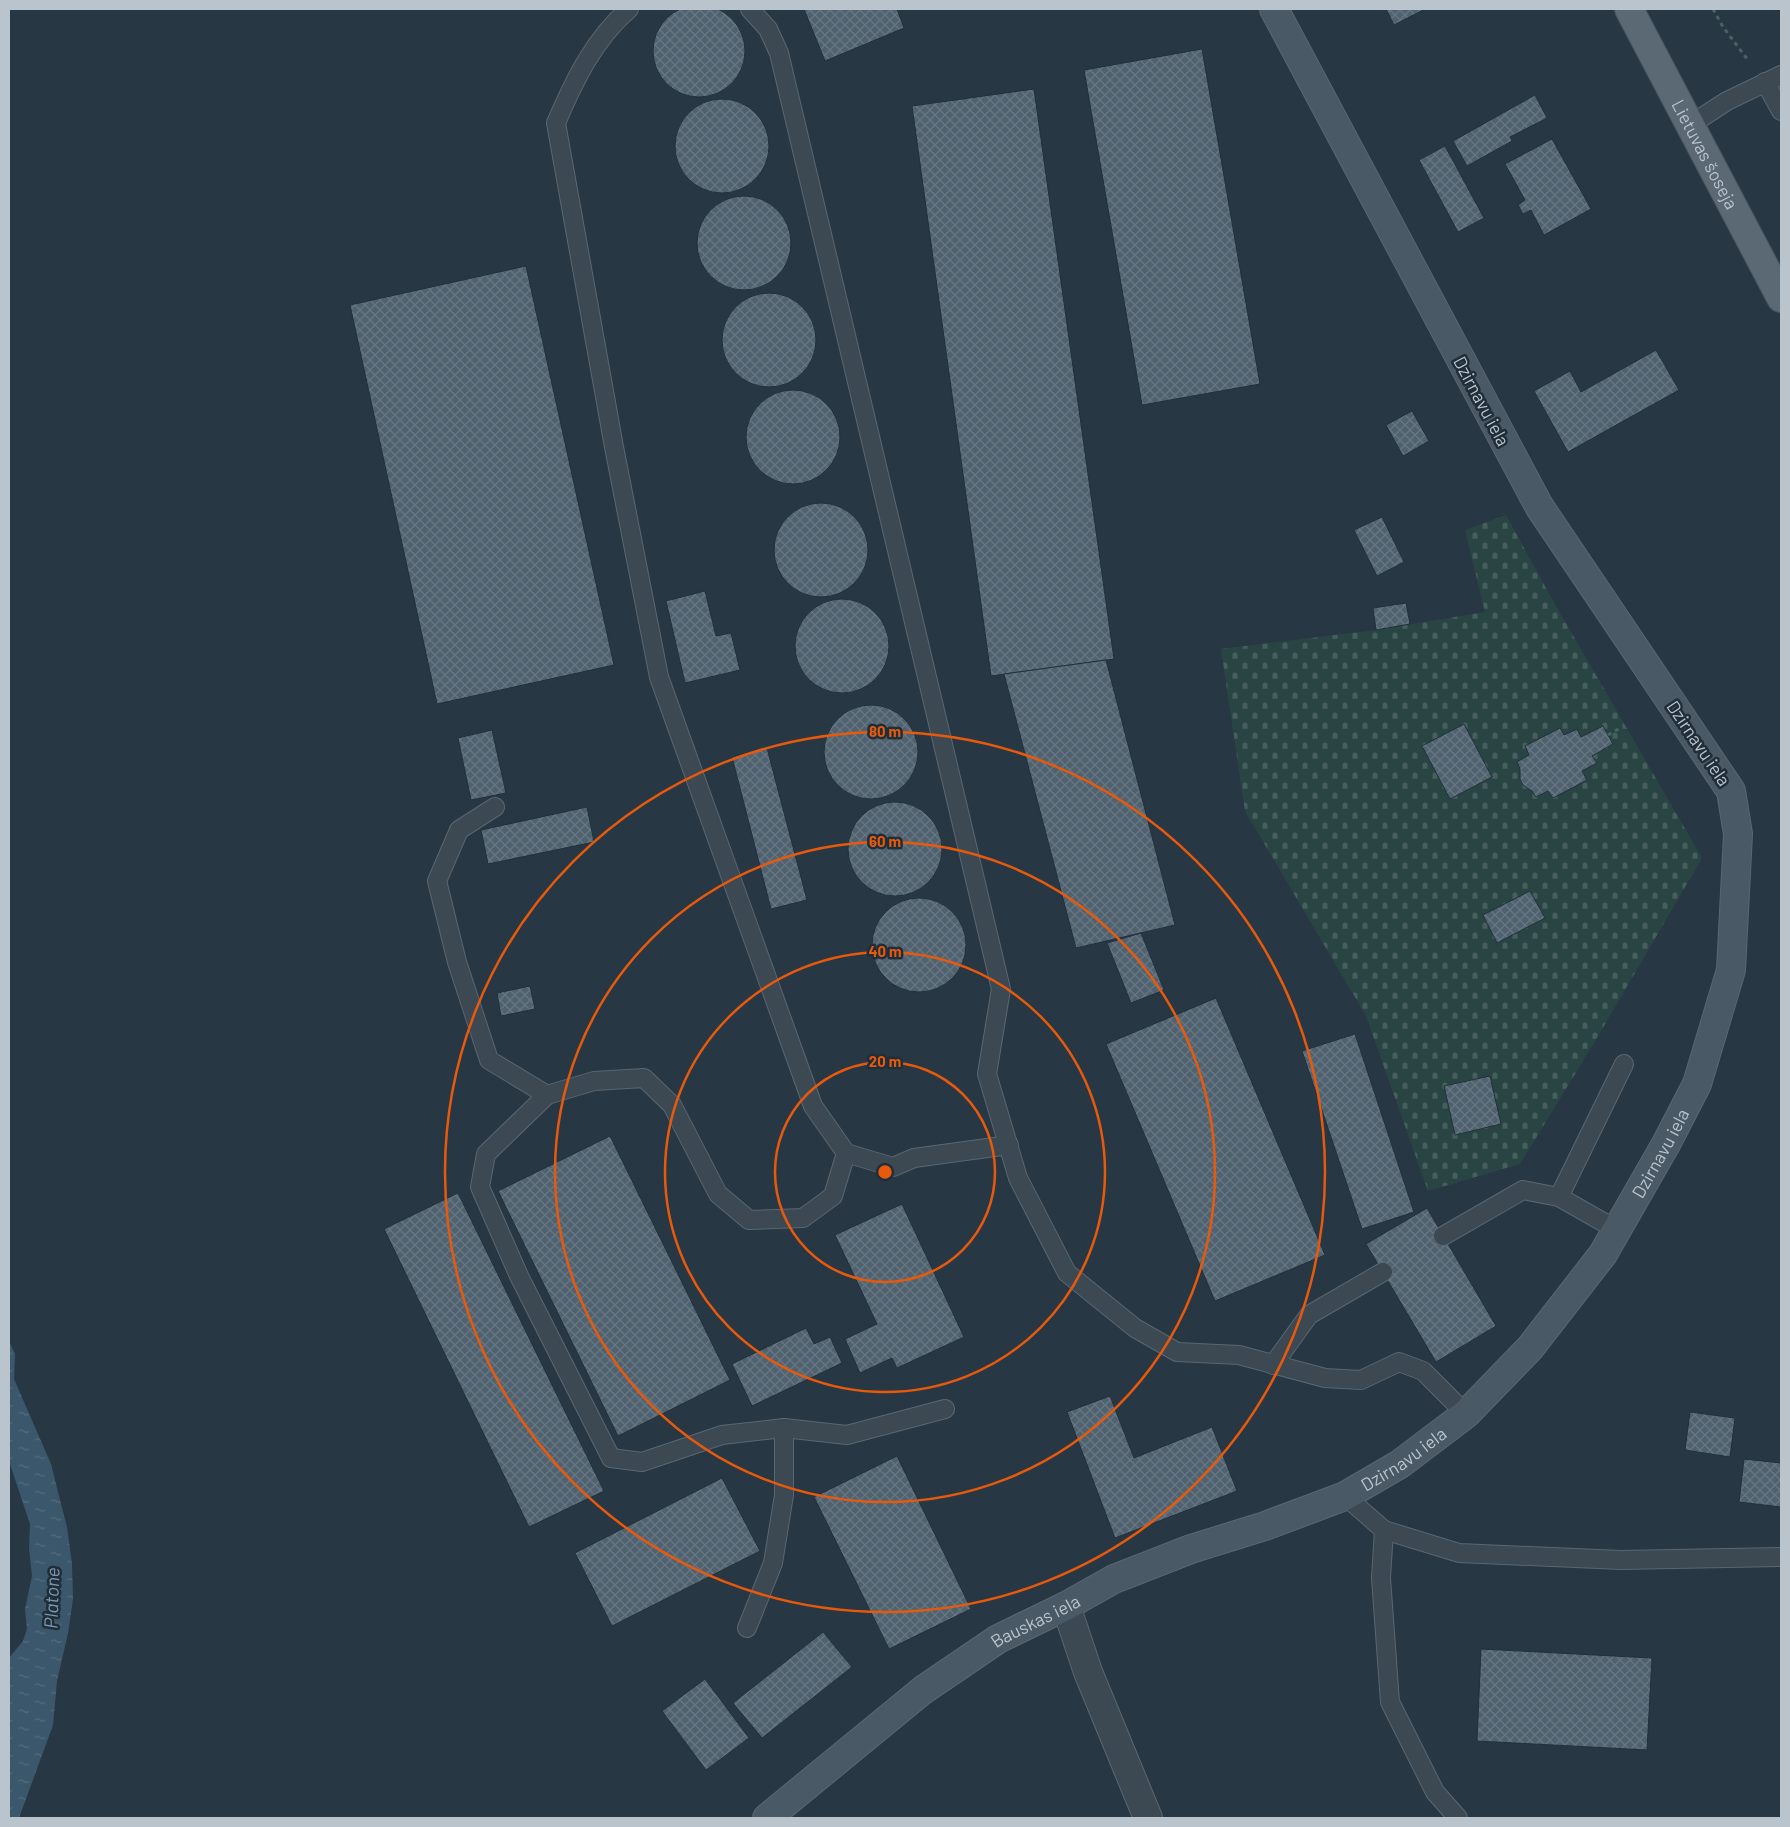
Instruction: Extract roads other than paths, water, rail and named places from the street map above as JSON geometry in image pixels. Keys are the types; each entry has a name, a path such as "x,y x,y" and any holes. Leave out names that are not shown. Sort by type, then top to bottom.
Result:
{"main road":[{"name":"Lietuvas šoseja","path":"1629,9 1781,298"}],"street":[{"name":"Dzirnavu iela","path":"1274,9 1539,506 1731,791 1738,834 1731,970 1697,1084 1603,1254 1530,1348 1466,1414 1400,1464 1345,1496"},
{"name":"Bauskas iela","path":"768,1818 923,1690 998,1639 1066,1606 1114,1579 1191,1549 1266,1526 1345,1496"},
{"path":"1066,1606 1088,1672 1148,1818"}],"lane":[{"path":"630,9 601,38 573,83 556,123 635,561 659,677 813,1106 846,1153 893,1168 914,1158 1008,1146"},
{"path":"750,9 768,29 779,53 1001,989 987,1074 1018,1178 1067,1273 1135,1328 1177,1352 1239,1354 1273,1366 1325,1378 1361,1380 1399,1362 1423,1371 1466,1414"},
{"path":"1690,125 1727,101 1773,79 1781,111"},
{"path":"495,807 459,830 437,881 457,962 488,1060 547,1095"},
{"path":"1559,1198 1624,1064"},
{"path":"846,1153 833,1196 803,1218 749,1220 718,1194 672,1105 644,1078 594,1081 547,1095 486,1154 480,1187 519,1276 611,1458 642,1462 722,1435 784,1428 847,1435 946,1409"},
{"path":"1443,1236 1522,1190 1559,1198 1617,1230"},
{"path":"1273,1366 1309,1315 1383,1272"},
{"path":"747,1628 773,1563 784,1495 784,1428"},
{"path":"1345,1496 1384,1530 1459,1554 1621,1560 1781,1558"},
{"path":"1384,1530 1381,1578 1390,1702 1435,1792 1458,1818"}],"water":[{"name":"Platone","path":"9,1341 15,1354 14,1379 51,1464 67,1527 72,1564 73,1599 68,1633 57,1681 53,1725 19,1818 9,1818 9,1658 23,1641 27,1629 25,1609 32,1576 29,1548 30,1524 9,1461"}]}
